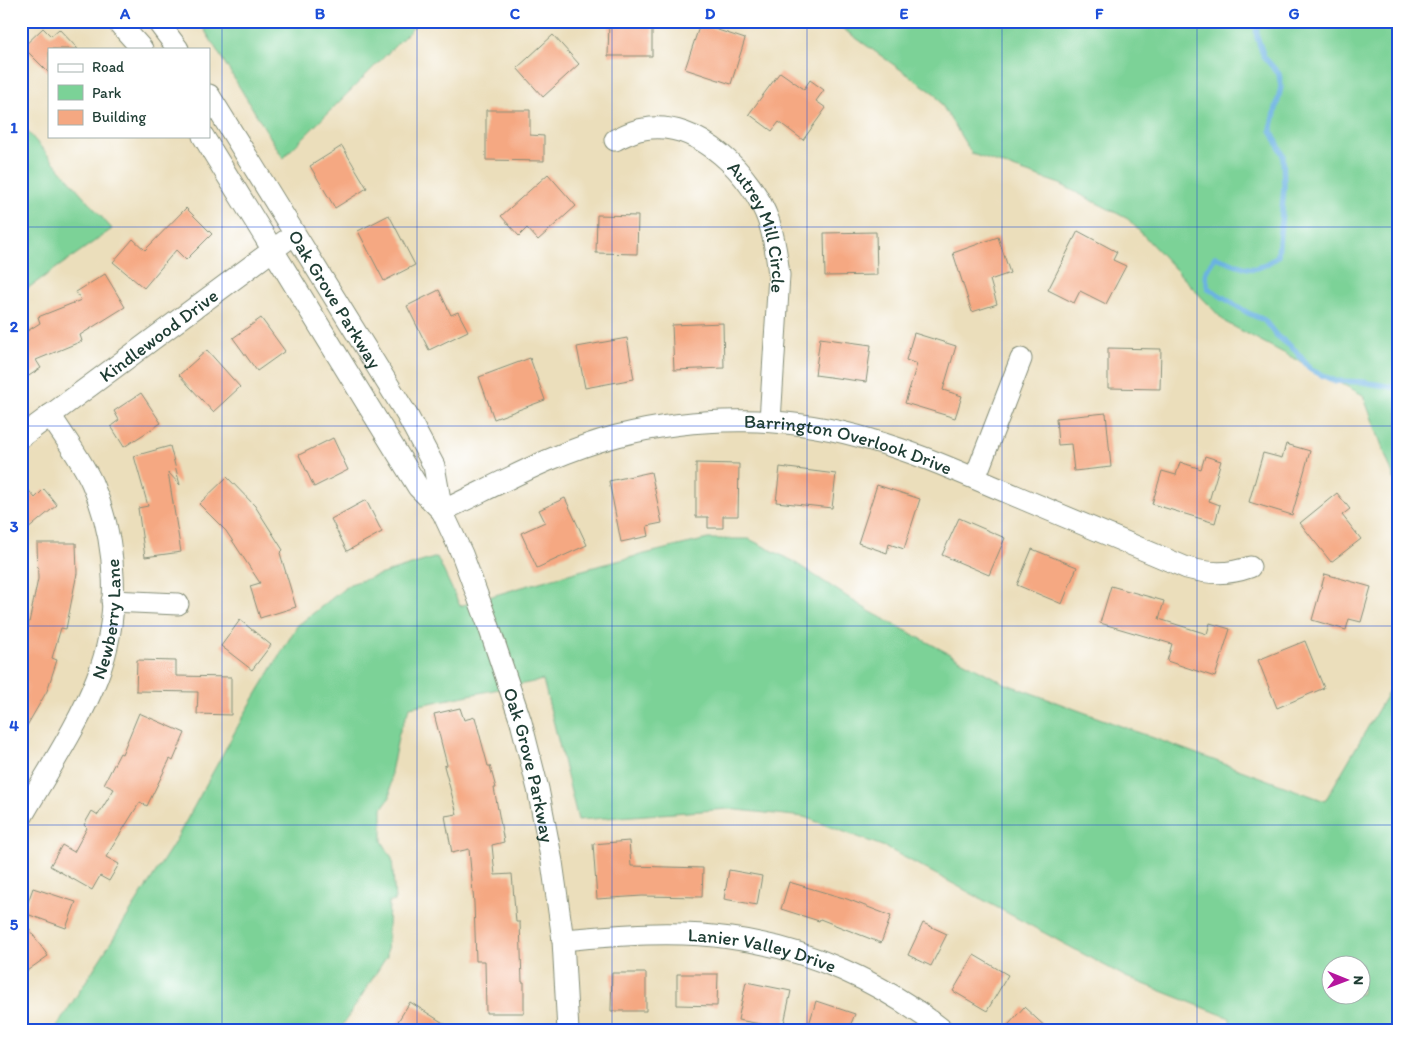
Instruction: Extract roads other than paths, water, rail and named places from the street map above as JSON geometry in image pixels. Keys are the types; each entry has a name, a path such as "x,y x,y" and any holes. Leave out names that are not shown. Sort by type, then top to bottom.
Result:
{"street":[{"path":"117,21 141,48"},
{"path":"157,21 177,48"},
{"name":"Oak Grove Parkway","path":"210,97 407,415 434,466 442,511 462,554 488,624 521,722 538,789 563,940 568,1031"},
{"name":"Autrey Mill Circle","path":"616,140 633,131 645,128 672,129 690,135 716,150 731,164 747,181 764,208 777,250 779,275 770,422"},
{"name":"Oak Grove Parkway","path":"204,138 274,249 418,487 442,511"},
{"name":"Kindlewood Drive","path":"21,437 295,234"},
{"path":"975,478 1021,359"},
{"name":"Newberry Lane","path":"21,818 85,706 98,677 105,654 112,601 110,542 103,514 91,482 50,415"},
{"name":"Barrington Overlook Drive","path":"442,511 546,461 581,447 617,436 701,422 735,420 770,422 825,429 871,439 975,478 1187,568 1206,573 1227,573 1250,567"},
{"path":"112,601 178,604"},
{"name":"Lanier Valley Drive","path":"563,940 658,934 705,935 730,938 792,951 867,980 897,997 944,1031"}],"waterway":[{"path":"1256,21 1257,37 1264,57 1279,74 1281,87 1271,130 1283,155 1284,188 1278,256 1268,263 1253,269 1215,257 1205,273 1208,288 1248,313 1264,320 1275,334 1295,350 1311,370 1335,381 1363,382 1398,388"}]}
